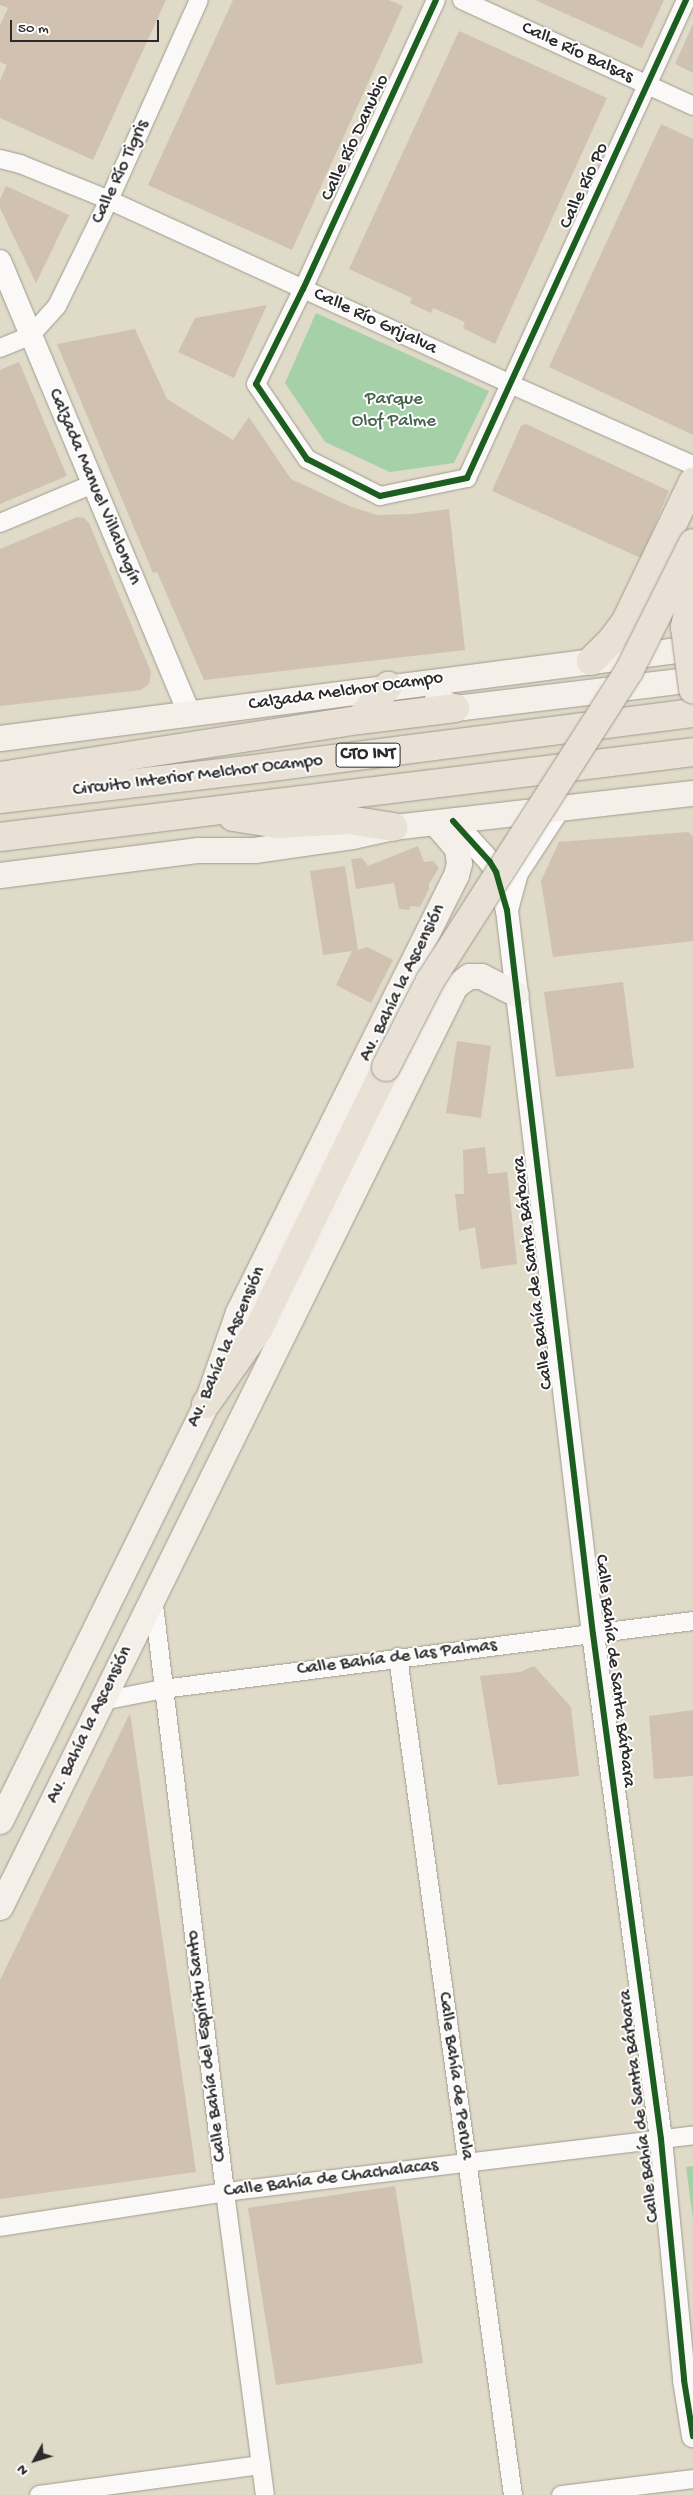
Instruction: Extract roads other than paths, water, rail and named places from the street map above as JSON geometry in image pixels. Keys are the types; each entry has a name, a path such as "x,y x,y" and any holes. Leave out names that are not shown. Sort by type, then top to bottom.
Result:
{"main road":[{"path":"591,661 626,623 693,482"},
{"path":"206,1404 258,1330 430,981 629,671 693,543"},
{"path":"693,589 685,628 693,689"},
{"name":"Calzada Melchor Ocampo","path":"0,738 693,648"},
{"path":"0,776 359,720 693,679"},
{"path":"359,720 397,685 455,708"},
{"name":"Circuito Interior Melchor Ocampo","path":"0,799 263,768 693,713"},
{"name":"Circuito Interior Melchor Ocampo","path":"0,837 693,752"},
{"path":"0,875 198,850 254,850 352,836 393,827 691,795"},
{"path":"205,812 277,824 349,820 393,827"},
{"name":"Av. Bahía la Ascensión","path":"0,1822 206,1404 238,1312 456,876 459,863 457,848 444,822"},
{"name":"Av. Bahía la Ascensión","path":"0,1907 455,986 469,976 481,976 516,994"}],"street":[{"name":"Calle Río Tigris","path":"30,336 57,306 109,200 199,0"},
{"name":"Calle Río Danubio","path":"436,0 303,289 256,384 307,459 380,496 468,478 510,384"},
{"name":"Calle Río Balsas","path":"462,0 693,106"},
{"name":"Calle Río Po","path":"510,384 686,0"},
{"name":"Calle Río Grijalva","path":"0,159 20,164 109,200 510,384 693,464"},
{"name":"Calzada Manuel Villalongín","path":"0,262 189,713"},
{"path":"0,348 30,336"},
{"path":"0,523 93,484"},
{"path":"507,910 517,873 558,810"},
{"path":"444,822 490,862 496,872 507,910"},
{"name":"Calle Bahía de Santa Bárbara","path":"507,910 593,1634 661,2138 689,2379 693,2436"},
{"name":"Calle Bahía del Espíritu Santo","path":"153,1596 225,2192 265,2495"},
{"name":"Calle Bahía de las Palmas","path":"102,1701 163,1689 398,1657 693,1621"},
{"name":"Calle Bahía de Perula","path":"398,1657 513,2495"},
{"name":"Calle Bahía de Chachalacas","path":"0,2227 225,2192 693,2134"},
{"path":"39,2495 261,2465"},
{"path":"561,2495 693,2479"}],"park label":[{"name":"Parque Olof Palme","path":"394,411"}]}
